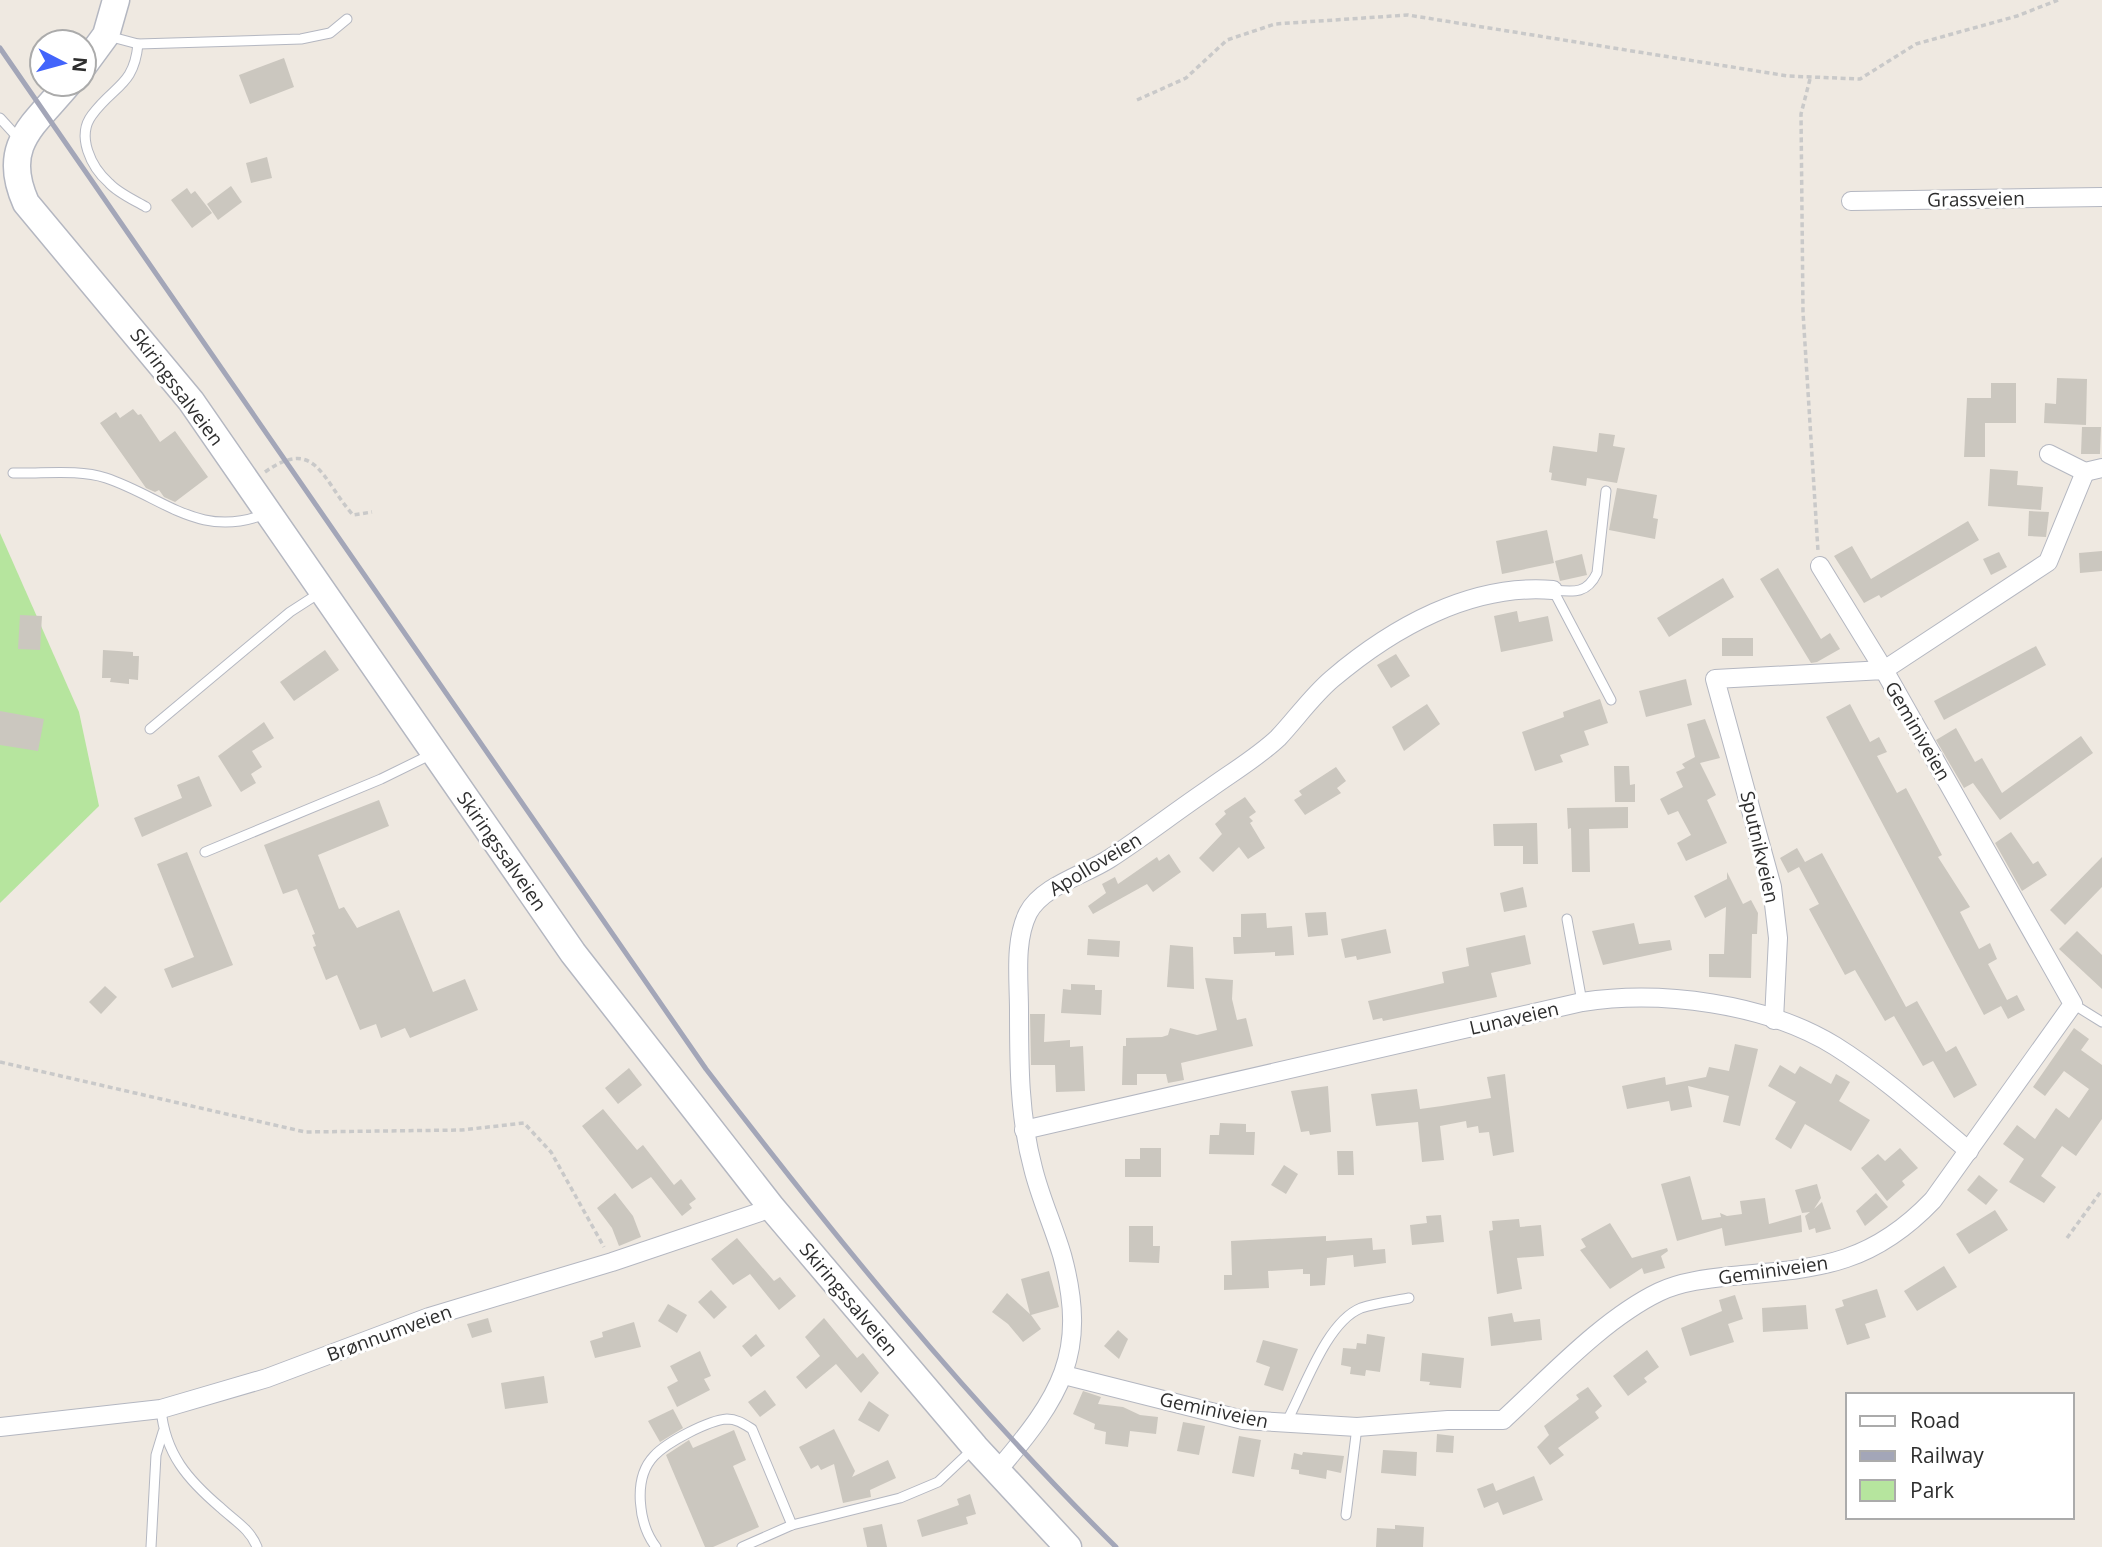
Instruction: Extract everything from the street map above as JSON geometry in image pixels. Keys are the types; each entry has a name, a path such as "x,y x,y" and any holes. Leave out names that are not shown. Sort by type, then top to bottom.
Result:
{"main road":[{"path":"98,46 106,35 117,0"},
{"path":"28,130 56,98"},
{"name":"Skiringssalveien","path":"28,130 12,170 26,202 159,360 270,512 573,953 772,1208 975,1447 1068,1547"}],"street":[{"name":"Grassveien","path":"1851,201 2102,197"},
{"name":"Geminiveien","path":"1715,679 1884,670 2048,562 2093,470 2049,454"},
{"name":"Geminiveien","path":"1064,1375 1243,1420 1357,1427 1448,1420 1503,1420 1612,1322 1659,1292 1696,1281 1812,1268 1874,1247 1906,1228 1933,1200 2073,1004 1884,670 1820,566"},
{"name":"Apolloveien","path":"998,1470 1042,1417 1064,1375 1071,1343 1071,1296 1024,1130 1019,1069 1019,964 1021,932 1029,911 1041,897 1108,860 1276,740 1331,680 1428,613 1477,597 1521,589 1553,590"},
{"name":"Sputnikveien","path":"1715,679 1772,887 1778,938 1774,1020"},
{"name":"Lunaveien","path":"1024,1130 1581,1002 1621,996 1670,997 1774,1020 1832,1045 1872,1072 1969,1151"},
{"name":"Brønnumveien","path":"0,1427 162,1409 267,1378 429,1317 612,1262 772,1208"}],"lane":[{"path":"106,35 138,44 301,39 330,33 347,19"},
{"path":"138,44 136,65 130,78 91,116 84,133 85,146 108,183 146,207"},
{"path":"0,118 28,130"},
{"path":"13,473 103,477 199,521 248,521 270,512"},
{"path":"1553,590 1574,593 1592,583 1597,573 1606,491"},
{"path":"1553,590 1611,701"},
{"path":"150,729 290,612 322,591"},
{"path":"205,852 381,779 434,753"},
{"path":"1567,919 1581,1002"},
{"path":"2073,1004 2102,1022"},
{"path":"1286,1423 1326,1340 1342,1321 1360,1308 1409,1298"},
{"path":"162,1409 163,1433 171,1454 192,1482 253,1534 257,1547"},
{"path":"656,1547 645,1532 641,1498 644,1473 654,1456 687,1434 726,1419 738,1421 752,1429 792,1525"},
{"path":"1346,1515 1357,1427"},
{"path":"151,1547 156,1455 163,1433"},
{"path":"743,1547 792,1525 900,1498 938,1482 975,1447"}],"path":[{"path":"1137,100 1186,78 1227,40 1275,24 1408,15 1681,61 1810,79 1860,79 1916,44 2017,16 2058,0"},
{"path":"1810,79 1801,114 1802,312 1813,504 1820,566"},
{"path":"249,484 283,459 295,456 316,466 353,515 372,512"},
{"path":"0,1062 304,1132 462,1130 524,1124 551,1152 612,1262"},
{"path":"2067,1238 2102,1190"}],"green space":[{"path":"0,533 79,712 99,806 0,903"}],"building":[{"path":"284,58 294,87 250,104 239,75"},
{"path":"267,157 272,178 251,183 246,163"},
{"path":"231,186 242,202 218,220 207,204"},
{"path":"187,188 191,194 195,191 212,213 192,228 171,200"},
{"path":"2057,378 2087,379 2086,425 2044,423 2045,403 2056,404"},
{"path":"1991,383 2016,383 2016,423 1985,423 1985,457 1964,457 1967,398 1991,398"},
{"path":"133,409 138,415 141,414 160,442 175,431 208,477 175,502 164,497 159,490 155,492 146,488 100,423 116,412 120,418"},
{"path":"2082,427 2101,427 2100,454 2081,454"},
{"path":"1599,433 1615,435 1613,446 1625,448 1617,483 1587,478 1586,486 1551,480 1552,473 1549,472 1553,446 1597,452"},
{"path":"1990,469 2018,471 2017,485 2043,487 2041,510 1988,506"},
{"path":"1617,488 1657,495 1653,518 1658,519 1655,539 1609,530"},
{"path":"2029,511 2049,512 2046,537 2028,536"},
{"path":"1968,521 1979,540 1881,598 1879,595 1864,603 1834,556 1852,546 1871,579"},
{"path":"1547,530 1554,563 1502,574 1496,541"},
{"path":"2102,551 2102,571 2080,573 2079,553"},
{"path":"1999,552 2007,567 1991,575 1983,559"},
{"path":"1582,554 1587,575 1560,581 1555,561"},
{"path":"1778,568 1821,639 1830,633 1840,649 1811,663 1760,579"},
{"path":"1723,578 1734,597 1669,637 1657,618"},
{"path":"1517,611 1519,622 1548,616 1553,641 1501,652 1494,616"},
{"path":"20,615 42,616 40,650 18,649"},
{"path":"1722,638 1753,638 1753,656 1722,656"},
{"path":"2036,646 2046,665 1944,720 1934,701"},
{"path":"103,650 133,652 133,656 139,656 138,680 129,679 129,684 110,682 111,678 102,678"},
{"path":"325,650 339,670 294,701 280,682"},
{"path":"1396,654 1410,676 1391,688 1377,665"},
{"path":"1686,679 1692,705 1646,717 1639,691"},
{"path":"1600,699 1608,723 1584,731 1589,745 1560,755 1563,762 1535,771 1522,732 1564,717 1563,712"},
{"path":"1427,704 1440,724 1404,751 1392,727"},
{"path":"1850,704 1870,742 1879,737 1887,752 1877,756 1897,793 1906,788 1942,855 1938,857 1970,907 1960,912 1979,949 1990,943 1997,959 1988,964 2007,1000 2017,995 2025,1010 2008,1019 2001,1006 1984,1015 1826,717"},
{"path":"0,711 44,719 38,751 0,745"},
{"path":"1705,719 1720,758 1700,763 1716,795 1707,800 1727,843 1686,861 1677,843 1691,835 1678,811 1668,815 1660,799 1683,787 1676,772 1685,768 1682,764 1695,757 1687,724"},
{"path":"264,722 274,738 252,751 262,767 251,774 256,783 241,792 218,756"},
{"path":"1956,728 1975,762 1982,758 2002,793 2081,736 2093,753 2000,820 1973,783 1964,788 1936,740"},
{"path":"1614,766 1629,766 1630,785 1635,784 1635,802 1615,802"},
{"path":"1336,767 1346,781 1337,788 1341,793 1305,815 1294,800 1302,795 1299,791"},
{"path":"199,776 212,806 142,837 134,818 182,798 177,785"},
{"path":"1245,797 1256,812 1249,817 1253,821 1250,823 1265,848 1248,859 1239,847 1213,872 1199,858 1222,834 1215,824 1226,814 1224,811"},
{"path":"379,800 389,826 318,855 339,909 344,907 357,928 399,910 433,992 465,979 478,1010 410,1038 405,1028 381,1038 376,1024 360,1030 337,975 326,980 313,947 316,946 312,935 315,934 297,889 283,894 264,845"},
{"path":"1628,807 1628,828 1589,829 1590,872 1572,872 1571,828 1568,829 1567,808"},
{"path":"1537,823 1538,864 1523,864 1523,846 1494,846 1493,824"},
{"path":"2011,832 2033,864 2038,861 2047,875 2022,891 1995,843"},
{"path":"1797,848 1805,862 1822,853 1906,1007 1917,1001 1946,1052 1956,1046 1977,1085 1954,1098 1933,1061 1923,1066 1894,1016 1885,1021 1855,970 1845,975 1809,909 1819,904 1799,867 1788,873 1780,858"},
{"path":"187,852 233,965 172,988 164,969 194,957 157,864"},
{"path":"1169,854 1181,872 1153,892 1147,884 1093,914 1088,906 1106,893 1102,884 1115,877 1118,884 1157,857 1159,861"},
{"path":"2102,857 2102,887 2065,925 2050,910"},
{"path":"1727,872 1743,904 1751,900 1758,913 1757,934 1752,934 1751,978 1709,977 1709,954 1724,954 1726,907 1705,918 1694,896 1727,879"},
{"path":"1523,887 1527,907 1504,912 1500,893"},
{"path":"1326,912 1328,935 1308,937 1305,913"},
{"path":"1266,913 1267,928 1292,926 1294,955 1275,956 1275,952 1234,954 1233,937 1241,937 1241,914"},
{"path":"1634,923 1639,944 1670,940 1672,950 1603,965 1592,931"},
{"path":"1386,929 1391,953 1357,960 1356,956 1345,958 1341,939"},
{"path":"2077,931 2102,955 2102,989 2059,949"},
{"path":"1525,935 1531,964 1491,973 1497,997 1383,1021 1382,1018 1373,1020 1368,1001 1444,983 1442,972 1469,966 1466,948"},
{"path":"1088,939 1120,941 1119,957 1087,955"},
{"path":"1170,945 1193,947 1194,989 1167,987"},
{"path":"1205,978 1233,980 1232,999 1237,1020 1246,1018 1253,1046 1181,1063 1184,1080 1168,1083 1166,1074 1137,1074 1137,1085 1122,1085 1123,1046 1126,1046 1126,1038 1162,1037 1168,1035 1170,1028 1197,1035 1217,1030"},
{"path":"1071,984 1095,985 1095,990 1102,990 1101,1015 1061,1013 1063,989 1071,990"},
{"path":"105,986 117,997 101,1014 89,1002"},
{"path":"1030,1014 1045,1014 1044,1042 1070,1040 1070,1047 1083,1046 1085,1091 1056,1092 1055,1065 1031,1065"},
{"path":"2074,1028 2089,1039 2081,1050 2102,1065 2102,1119 2076,1156 2062,1146 2041,1176 2056,1187 2044,1203 2009,1182 2024,1159 2003,1144 2017,1125 2035,1139 2056,1108 2069,1118 2089,1089 2064,1071 2045,1096 2033,1087"},
{"path":"1735,1044 1758,1049 1740,1126 1723,1122 1729,1096 1688,1086 1692,1107 1671,1111 1669,1101 1627,1109 1622,1086 1665,1077 1666,1085 1706,1077 1709,1067 1729,1071"},
{"path":"1780,1065 1795,1074 1800,1066 1831,1084 1836,1074 1850,1082 1839,1101 1870,1120 1851,1151 1805,1124 1791,1149 1775,1139 1796,1102 1768,1086"},
{"path":"629,1068 642,1085 618,1104 605,1088"},
{"path":"1505,1074 1514,1152 1493,1156 1489,1132 1479,1133 1478,1126 1467,1128 1466,1121 1440,1126 1444,1160 1422,1162 1418,1122 1376,1126 1371,1094 1417,1089 1420,1109 1442,1106 1491,1098 1487,1077"},
{"path":"1328,1086 1331,1132 1310,1135 1309,1131 1301,1132 1291,1091"},
{"path":"603,1109 637,1150 643,1145 674,1185 681,1179 696,1199 689,1204 692,1208 682,1216 651,1177 632,1189 582,1126"},
{"path":"1220,1123 1246,1124 1246,1132 1255,1132 1254,1155 1209,1154 1210,1135 1219,1135"},
{"path":"1140,1148 1161,1148 1161,1177 1125,1177 1125,1159 1140,1159"},
{"path":"1900,1148 1918,1168 1902,1181 1905,1185 1887,1201 1861,1168 1878,1154 1885,1161"},
{"path":"1337,1151 1353,1151 1354,1175 1338,1175"},
{"path":"1284,1165 1298,1174 1286,1194 1271,1185"},
{"path":"1979,1175 1998,1190 1986,1205 1967,1190"},
{"path":"1690,1176 1702,1220 1721,1217 1720,1213 1727,1216 1742,1214 1740,1201 1765,1198 1769,1224 1801,1215 1802,1232 1725,1246 1722,1228 1677,1241 1661,1184"},
{"path":"1817,1184 1821,1198 1814,1209 1822,1202 1831,1229 1816,1233 1815,1228 1809,1230 1805,1216 1810,1212 1802,1213 1795,1190"},
{"path":"615,1193 633,1216 641,1237 619,1246 612,1228 597,1208"},
{"path":"1876,1193 1888,1207 1865,1226 1856,1211"},
{"path":"1995,1210 2008,1230 1969,1254 1956,1234"},
{"path":"1441,1215 1444,1242 1412,1245 1410,1225 1427,1223 1426,1216"},
{"path":"1519,1219 1520,1227 1541,1225 1544,1256 1517,1258 1522,1289 1497,1294 1489,1231 1493,1230 1492,1221"},
{"path":"1610,1223 1632,1258 1667,1248 1668,1251 1661,1256 1665,1268 1644,1274 1642,1268 1610,1289 1580,1250 1586,1247 1581,1239"},
{"path":"1129,1226 1153,1226 1153,1246 1160,1246 1159,1263 1129,1262"},
{"path":"1326,1236 1326,1241 1372,1238 1373,1250 1385,1249 1386,1263 1354,1267 1353,1255 1327,1258 1325,1285 1310,1286 1310,1274 1303,1274 1303,1269 1268,1271 1269,1288 1224,1290 1224,1275 1232,1275 1231,1241"},
{"path":"737,1238 774,1281 780,1277 796,1296 779,1310 750,1274 733,1285 711,1259"},
{"path":"1944,1266 1957,1287 1917,1311 1904,1291"},
{"path":"1049,1271 1059,1307 1031,1315 1041,1329 1023,1342 1008,1324 992,1312 1007,1293 1030,1314 1021,1279"},
{"path":"1877,1289 1886,1317 1865,1324 1870,1338 1847,1345 1835,1309 1844,1306 1842,1300"},
{"path":"711,1290 727,1307 714,1319 698,1302"},
{"path":"1735,1295 1743,1319 1728,1324 1734,1342 1690,1356 1681,1328 1722,1311 1719,1300"},
{"path":"668,1304 687,1315 677,1333 658,1321"},
{"path":"1806,1305 1808,1329 1763,1332 1762,1308"},
{"path":"1512,1313 1514,1322 1540,1319 1542,1340 1491,1346 1488,1317"},
{"path":"488,1318 492,1332 472,1338 467,1324"},
{"path":"824,1318 857,1358 863,1353 879,1373 861,1393 836,1364 806,1389 796,1377 820,1356 805,1337"},
{"path":"634,1322 641,1347 595,1358 590,1341 603,1337 602,1332"},
{"path":"1118,1330 1128,1339 1119,1359 1104,1346"},
{"path":"756,1334 765,1346 751,1357 742,1346"},
{"path":"1367,1334 1385,1337 1380,1372 1366,1370 1365,1376 1350,1374 1351,1367 1341,1365 1343,1348 1356,1349 1357,1343 1366,1344"},
{"path":"1263,1340 1298,1349 1283,1391 1264,1385 1270,1367 1256,1362"},
{"path":"1647,1350 1659,1367 1644,1378 1647,1382 1628,1396 1613,1376"},
{"path":"700,1351 711,1376 704,1379 710,1390 677,1407 667,1387 678,1381 670,1366"},
{"path":"1422,1353 1464,1358 1461,1388 1429,1385 1430,1382 1420,1381"},
{"path":"544,1376 548,1403 505,1409 501,1383"},
{"path":"1588,1387 1602,1406 1595,1412 1599,1418 1558,1448 1564,1455 1550,1465 1537,1447 1549,1435 1544,1426 1579,1399 1576,1395"},
{"path":"765,1390 776,1405 760,1417 748,1402"},
{"path":"1083,1391 1101,1397 1098,1404 1123,1407 1140,1415 1158,1417 1156,1434 1130,1431 1128,1447 1105,1444 1106,1432 1094,1429 1095,1424 1073,1414"},
{"path":"869,1401 889,1415 879,1432 858,1420"},
{"path":"673,1409 683,1428 660,1442 648,1421"},
{"path":"1183,1422 1205,1426 1199,1455 1177,1451"},
{"path":"834,1429 855,1471 852,1477 888,1460 896,1478 870,1490 871,1497 843,1503 834,1464 821,1470 818,1465 811,1469 799,1447"},
{"path":"734,1430 746,1460 733,1466 759,1527 713,1547 705,1547 666,1455 689,1440 693,1448"},
{"path":"1437,1434 1454,1436 1453,1453 1436,1452"},
{"path":"1239,1436 1261,1440 1254,1477 1232,1473"},
{"path":"1383,1450 1417,1452 1416,1476 1381,1473"},
{"path":"1303,1452 1344,1456 1341,1473 1327,1470 1326,1479 1299,1474 1299,1470 1291,1469 1294,1453 1302,1455"},
{"path":"1534,1476 1543,1500 1503,1515 1498,1502 1484,1508 1477,1489 1493,1483 1496,1491"},
{"path":"970,1494 976,1514 966,1517 968,1524 922,1537 917,1520 959,1505 957,1499"},
{"path":"882,1524 887,1547 867,1547 863,1528"},
{"path":"1395,1525 1424,1527 1423,1547 1376,1547 1377,1528 1395,1529"}],"railway":[{"path":"0,48 706,1069 852,1255 954,1375 1116,1547"}]}
